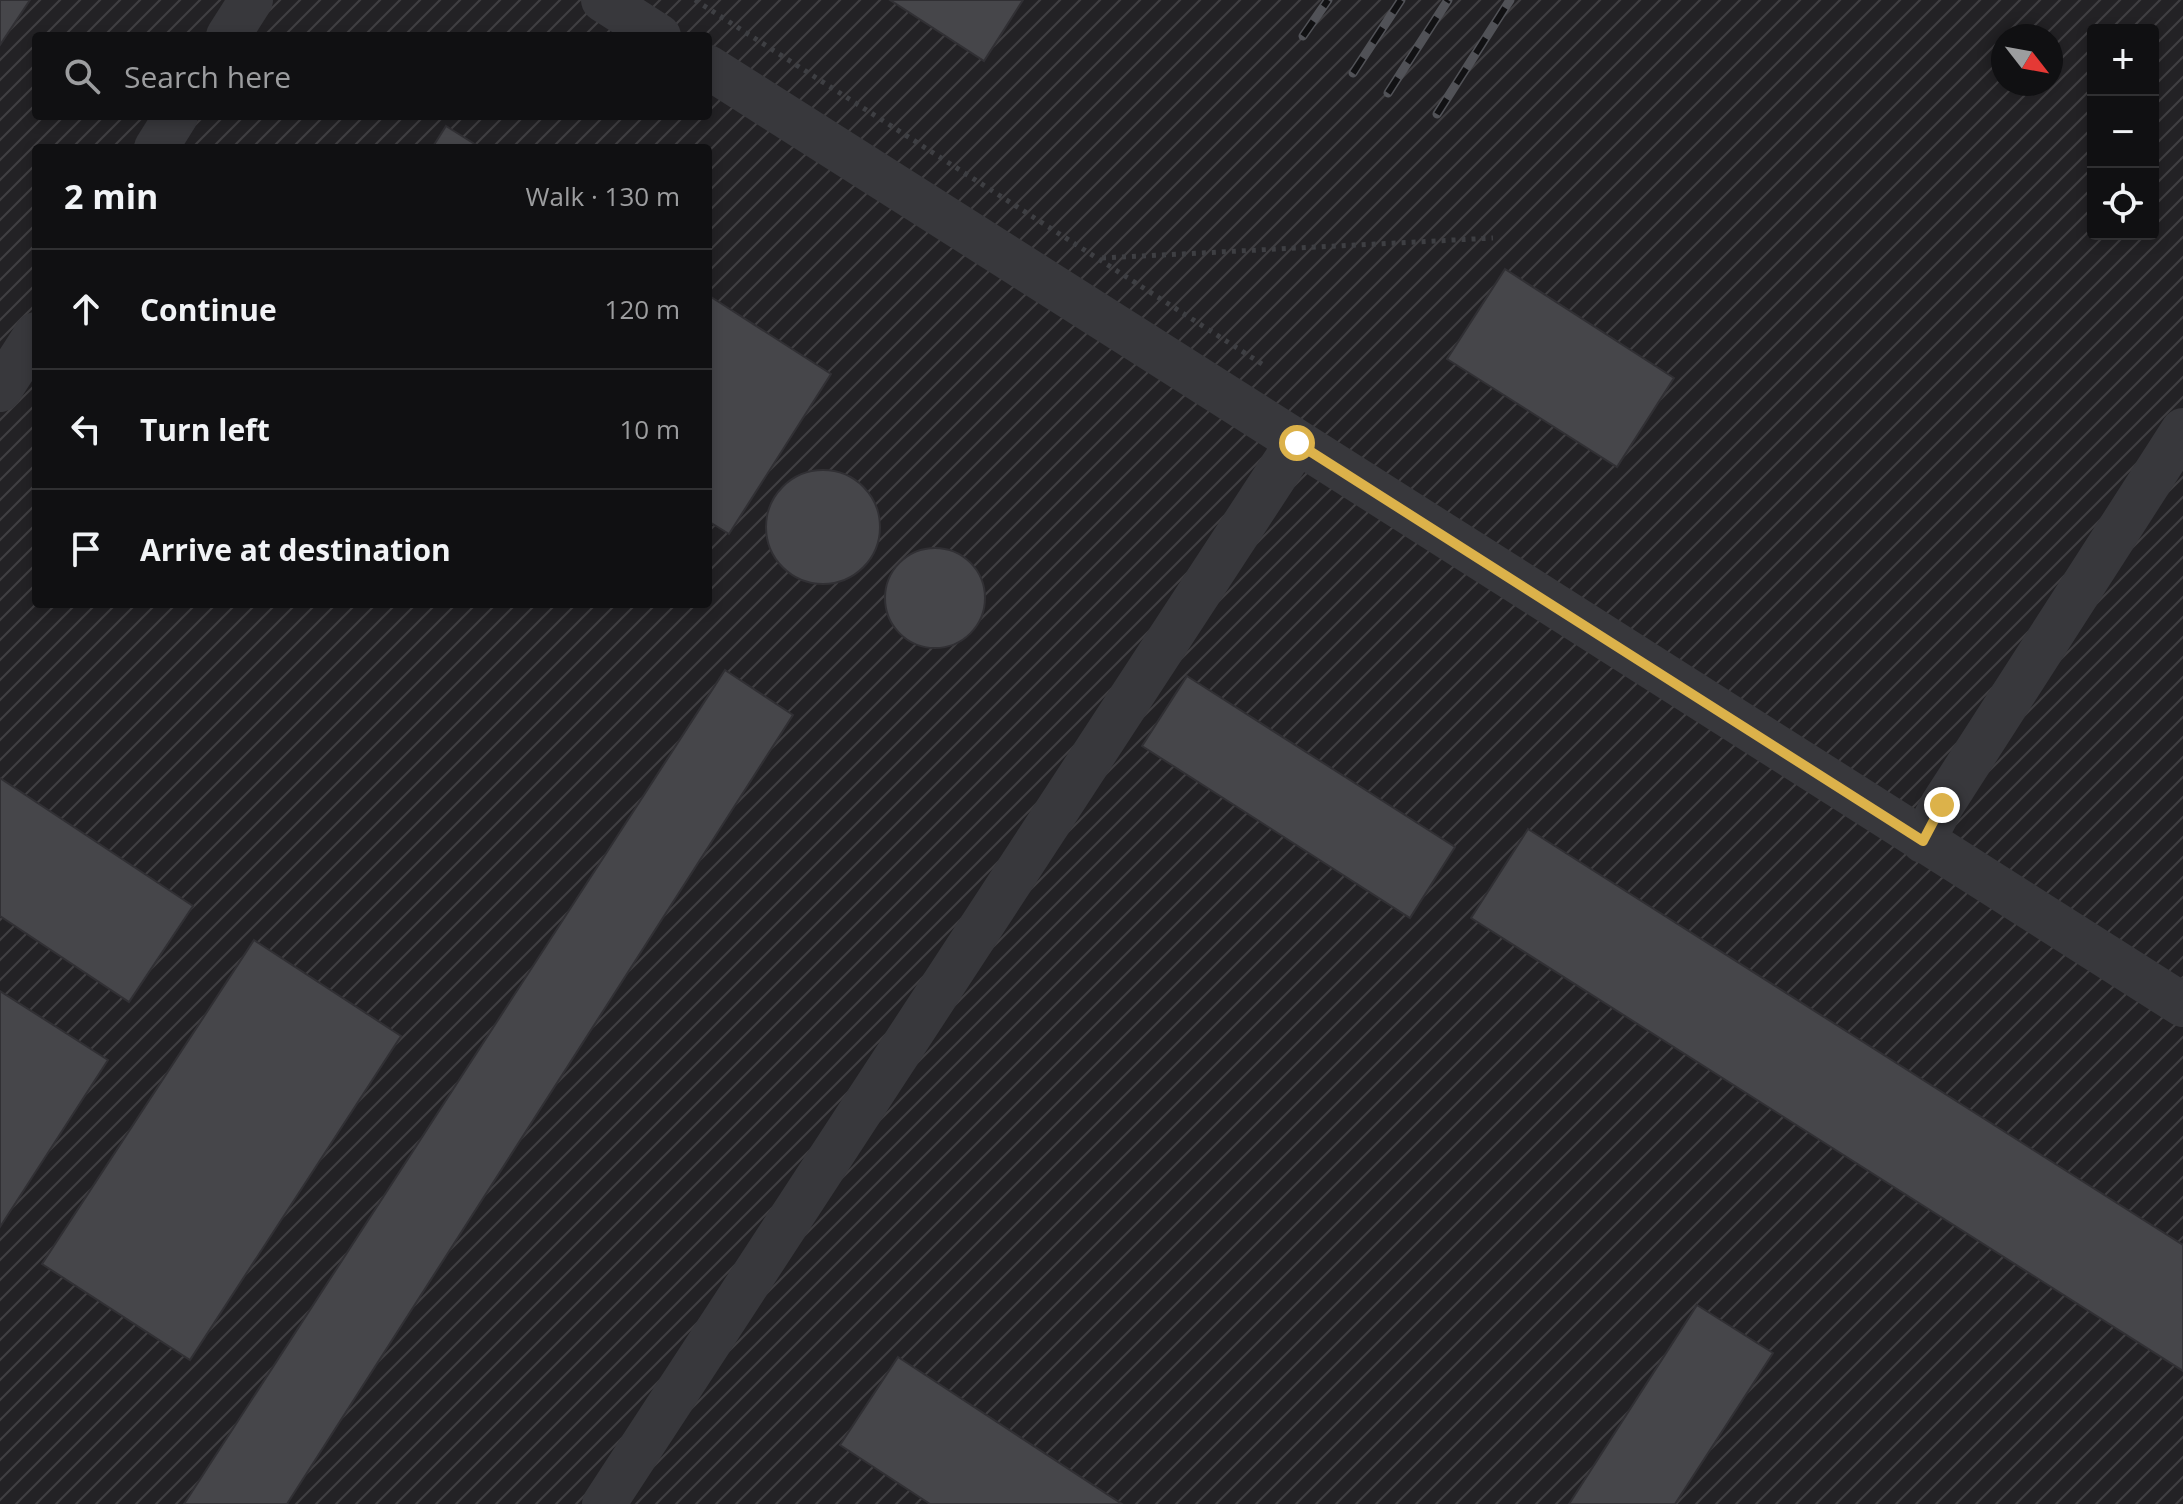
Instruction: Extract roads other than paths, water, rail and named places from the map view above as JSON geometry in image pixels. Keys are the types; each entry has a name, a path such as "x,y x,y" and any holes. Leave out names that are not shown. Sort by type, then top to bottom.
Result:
{"lane":[{"path":"231,32 251,0"},
{"path":"603,0 653,32"},
{"path":"712,70 2183,1005"},
{"path":"158,144 174,120"},
{"path":"0,390 32,340"},
{"path":"1923,841 1942,805 2183,430"},
{"path":"604,1504 1297,443"}],"railway":[{"path":"1303,36 1328,0"},
{"path":"1353,73 1401,0"},
{"path":"1388,93 1448,0"},
{"path":"1437,114 1510,0"}]}
